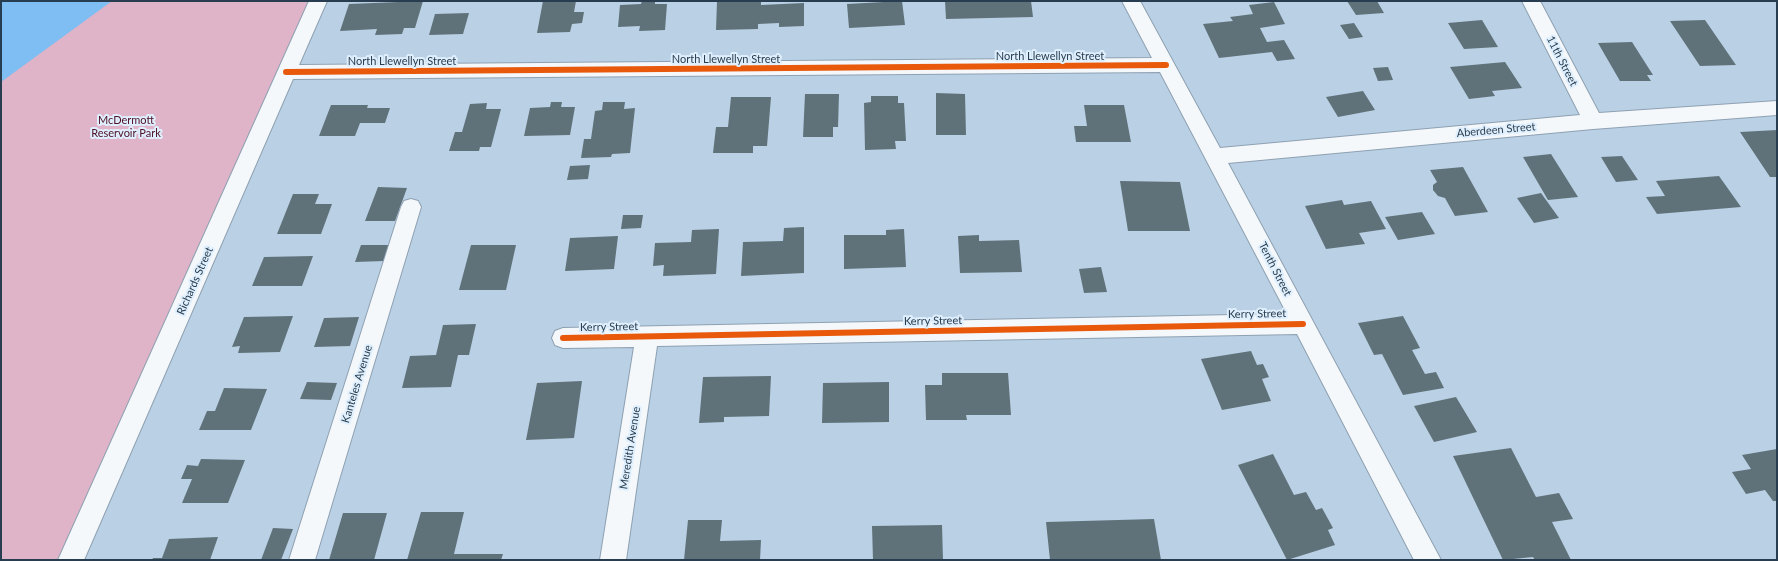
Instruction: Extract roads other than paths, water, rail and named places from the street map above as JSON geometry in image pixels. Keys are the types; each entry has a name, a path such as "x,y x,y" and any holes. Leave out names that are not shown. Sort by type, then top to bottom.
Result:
{"street":[{"name":"Richards Street","path":"71,560 318,1"},
{"name":"Tenth Street","path":"1131,1 1215,156 1428,560"},
{"name":"11th Street","path":"1531,1 1593,121"},
{"name":"North Llewellyn Street","path":"286,72 1166,65"},
{"name":"Aberdeen Street","path":"1215,156 1593,121 1777,108"},
{"name":"Kanteles Avenue","path":"302,560 412,208"},
{"name":"Kerry Street","path":"563,338 1303,324"},
{"name":"Meredith Avenue","path":"613,560 647,336"}],"water":[{"path":"1,1 112,1 1,82"}],"park label":[{"name":"McDermott Reservoir Park","path":"126,126"}]}
